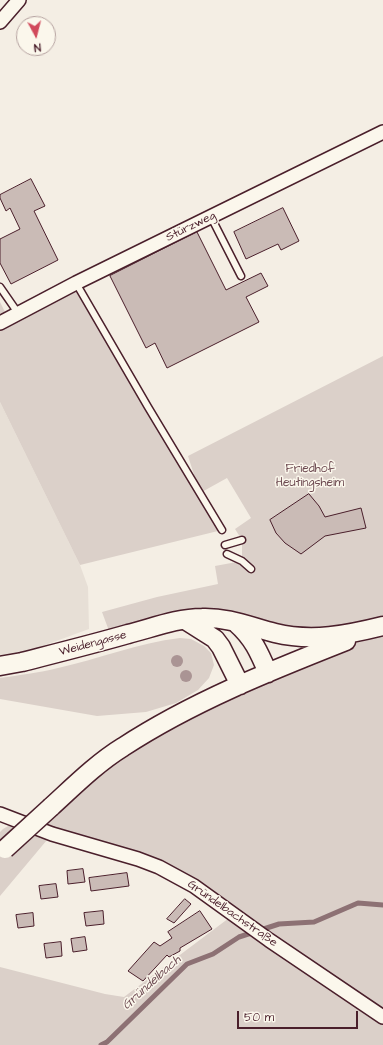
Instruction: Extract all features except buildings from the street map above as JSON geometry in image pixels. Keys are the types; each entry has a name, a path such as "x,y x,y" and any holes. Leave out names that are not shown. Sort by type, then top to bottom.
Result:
{"street":[{"path":"0,22 19,0"},
{"name":"Stürzweg","path":"0,323 211,216 383,132"},
{"name":"Weidengasse","path":"0,666 22,662 168,623 200,618 234,621 298,638 350,635 383,626"},
{"path":"185,620 215,639 221,647 240,685"},
{"path":"234,621 250,636 268,673"},
{"path":"3,852 84,776 122,747 188,709 268,673 383,626"},
{"name":"Gründelbachstraße","path":"0,814 52,834 138,859 159,867 194,886 269,940 383,1018"}],"lane":[{"path":"211,216 241,276"},
{"path":"76,284 222,530"},
{"path":"0,287 18,313"},
{"path":"225,546 242,540"},
{"path":"227,554 242,561 251,569"}],"shaded area":[{"path":"0,402 80,565 88,587 89,629 37,648 0,657"}],"green space":[{"name":"Friedhof Heutingsheim","path":"76,283 199,490 188,456 383,356 383,1045 0,1045 0,967 105,994 124,997 233,915 194,886 52,834 0,896 0,832 17,821 32,827 122,747 350,635 229,620 112,639 102,612 157,597 218,584 215,566 242,561 242,540 235,529 251,518 227,478 200,493 222,530 80,565 0,402 0,302 8,318"},
{"path":"180,638 191,639 204,646 211,653 214,665 209,678 198,690 176,703 146,712 97,716 0,699 0,678 51,670 134,647"}],"waterway":[{"name":"Gründelbach","path":"101,1045 107,1042 187,964 213,954 239,937 279,924 314,922 358,903 383,905"}]}
